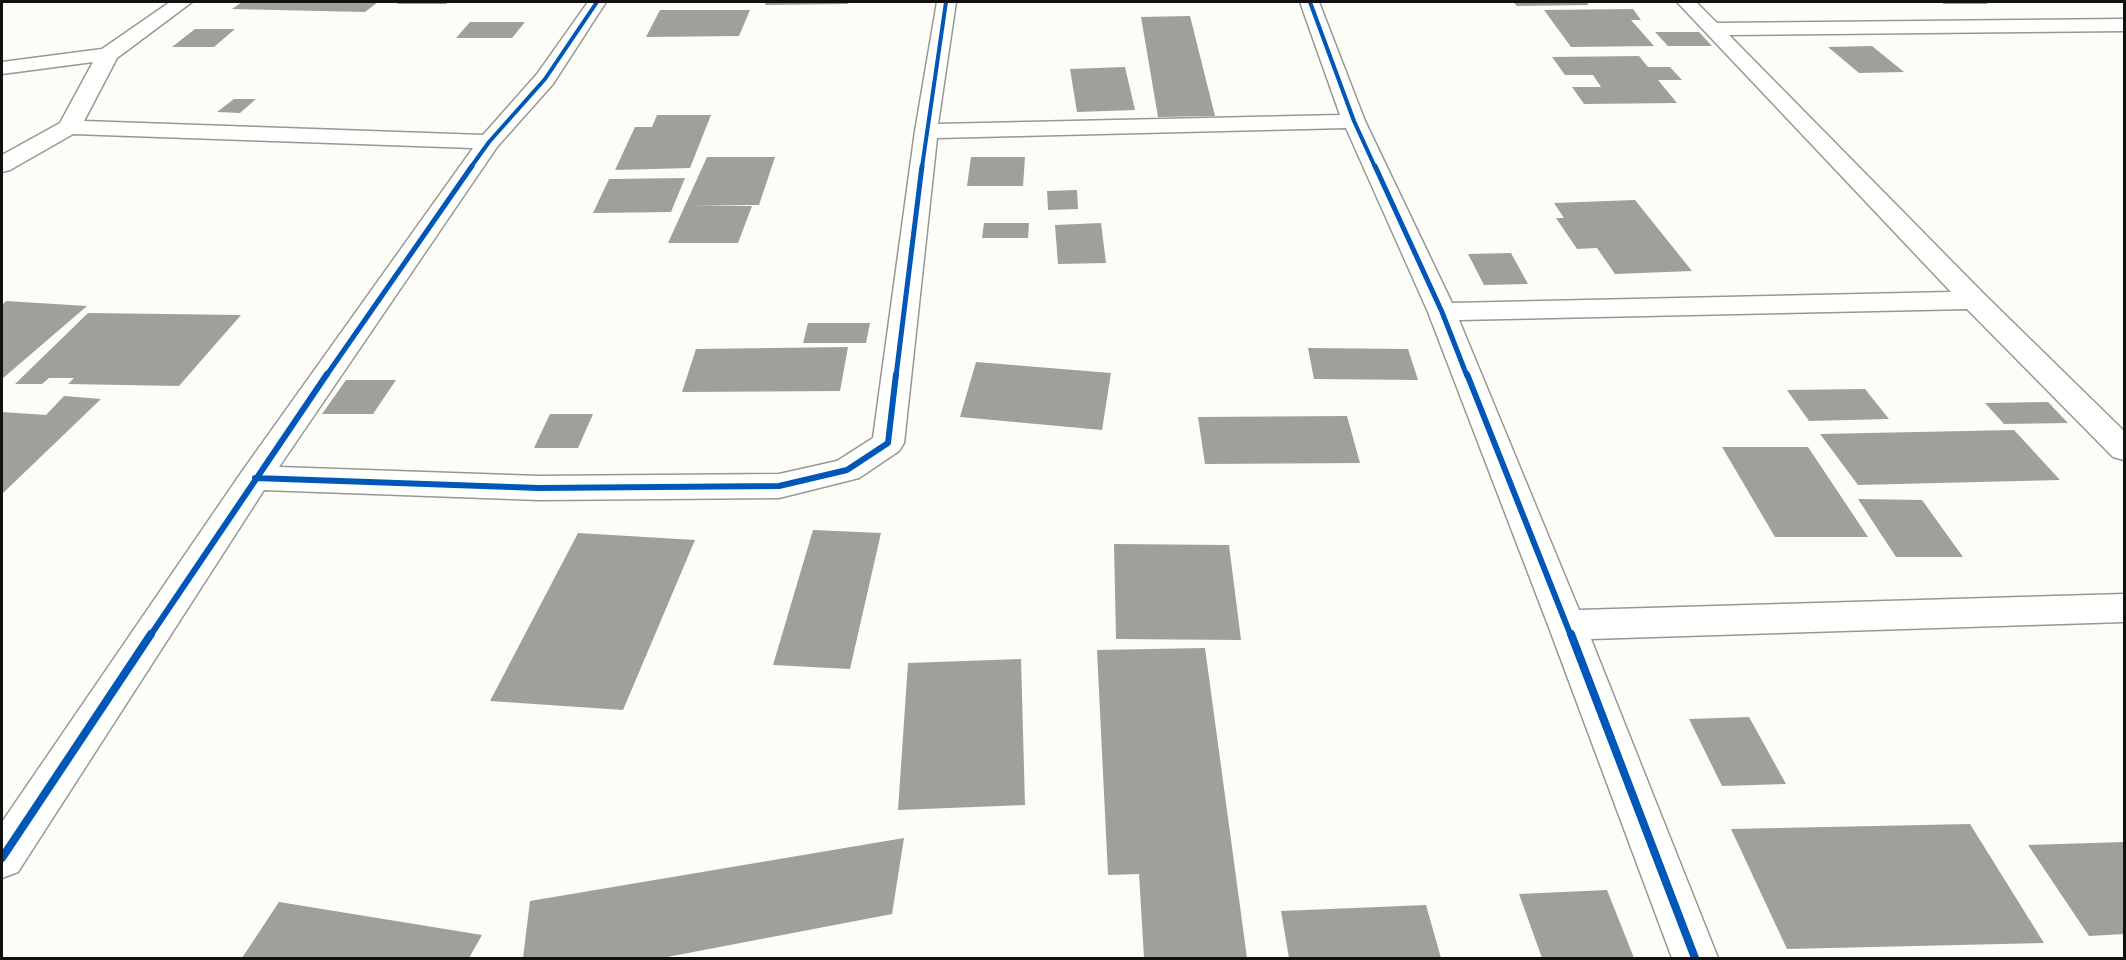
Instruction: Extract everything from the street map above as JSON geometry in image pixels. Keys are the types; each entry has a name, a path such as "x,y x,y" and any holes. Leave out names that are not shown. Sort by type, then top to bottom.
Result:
{"street":[{"path":"69,127 108,54 182,2"},
{"path":"2,858 255,478 489,142 545,79 597,2"},
{"path":"255,478 539,488 779,486 847,470 888,443 926,131 946,2"},
{"path":"1310,2 1354,121 1442,312 1568,625 1695,958"},
{"path":"1686,2 1974,300 2124,449"},
{"path":"1712,29 2115,25 2124,38"},
{"path":"2,68 108,54"},
{"path":"926,131 1354,121"},
{"path":"2,165 69,127 489,142"},
{"path":"1442,312 1974,300"},
{"path":"1568,625 2124,608"}],"building":[{"path":"242,2 378,2 365,12 232,9"},
{"path":"399,2 449,2 446,4 397,4"},
{"path":"766,2 848,2 848,4 765,5"},
{"path":"1513,2 1586,2 1589,5 1517,6"},
{"path":"1943,2 1985,2 1988,4 1943,4"},
{"path":"1633,9 1641,20 1631,20 1654,46 1571,47 1544,10"},
{"path":"660,10 750,10 739,36 646,37"},
{"path":"1190,16 1215,116 1158,117 1141,17"},
{"path":"470,22 525,22 512,38 456,38"},
{"path":"195,29 235,29 214,47 172,47"},
{"path":"1655,32 1699,32 1712,46 1668,46"},
{"path":"1872,46 1904,72 1859,73 1828,47"},
{"path":"1639,56 1648,67 1670,67 1682,80 1658,80 1677,103 1584,104 1572,87 1601,87 1593,75 1565,75 1552,57"},
{"path":"1125,67 1135,110 1077,112 1070,69"},
{"path":"234,99 256,99 240,113 217,112"},
{"path":"657,115 711,115 690,168 615,170 635,127 652,127"},
{"path":"707,157 775,157 759,205 692,205 752,206 738,243 668,243"},
{"path":"971,157 1025,157 1023,186 967,186"},
{"path":"685,178 671,212 593,213 609,179"},
{"path":"1077,190 1078,209 1048,210 1047,191"},
{"path":"1635,200 1692,271 1615,274 1597,248 1577,249 1556,218 1564,218 1554,203"},
{"path":"984,223 1029,223 1028,238 982,238"},
{"path":"1101,223 1106,263 1058,264 1055,225"},
{"path":"1511,253 1528,284 1484,285 1468,254"},
{"path":"6,301 87,306 2,379 2,305"},
{"path":"88,313 241,315 179,386 68,384 74,378 49,378 42,384 15,384"},
{"path":"808,323 870,323 866,343 803,343"},
{"path":"848,347 840,391 682,392 696,349"},
{"path":"1308,348 1408,349 1418,380 1314,379"},
{"path":"976,362 1111,373 1102,430 960,417"},
{"path":"346,380 396,380 373,414 322,414"},
{"path":"1865,389 1889,419 1809,421 1787,390"},
{"path":"64,396 101,399 2,494 2,412 46,415"},
{"path":"2048,402 2068,423 2004,424 1985,403"},
{"path":"550,414 593,414 578,448 534,448"},
{"path":"1347,416 1360,463 1205,464 1198,417"},
{"path":"2014,430 2060,480 1858,485 1820,434"},
{"path":"1722,447 1808,447 1868,537 1775,537"},
{"path":"1858,499 1922,500 1963,557 1896,557"},
{"path":"813,530 881,533 850,669 773,665"},
{"path":"578,533 695,540 623,710 490,701"},
{"path":"1114,544 1229,545 1241,640 1116,639"},
{"path":"1205,648 1247,958 1144,958 1139,874 1108,875 1097,650"},
{"path":"1021,659 1025,805 898,810 908,663"},
{"path":"1749,717 1786,784 1722,786 1689,719"},
{"path":"1970,824 2044,943 1787,949 1731,829"},
{"path":"904,838 892,914 662,958 523,958 530,901"},
{"path":"2124,842 2124,934 2089,936 2028,845"},
{"path":"1607,890 1634,958 1542,958 1519,894"},
{"path":"279,902 482,935 469,958 242,958"},
{"path":"1426,905 1441,958 1289,958 1281,911"}],"cycle path":[{"path":"2,858 255,478 489,142 545,79 597,2"},
{"path":"255,478 539,488 779,486 847,470 888,443 926,131 946,2"},
{"path":"1310,2 1354,121 1442,312 1567,625 1695,958"}]}
